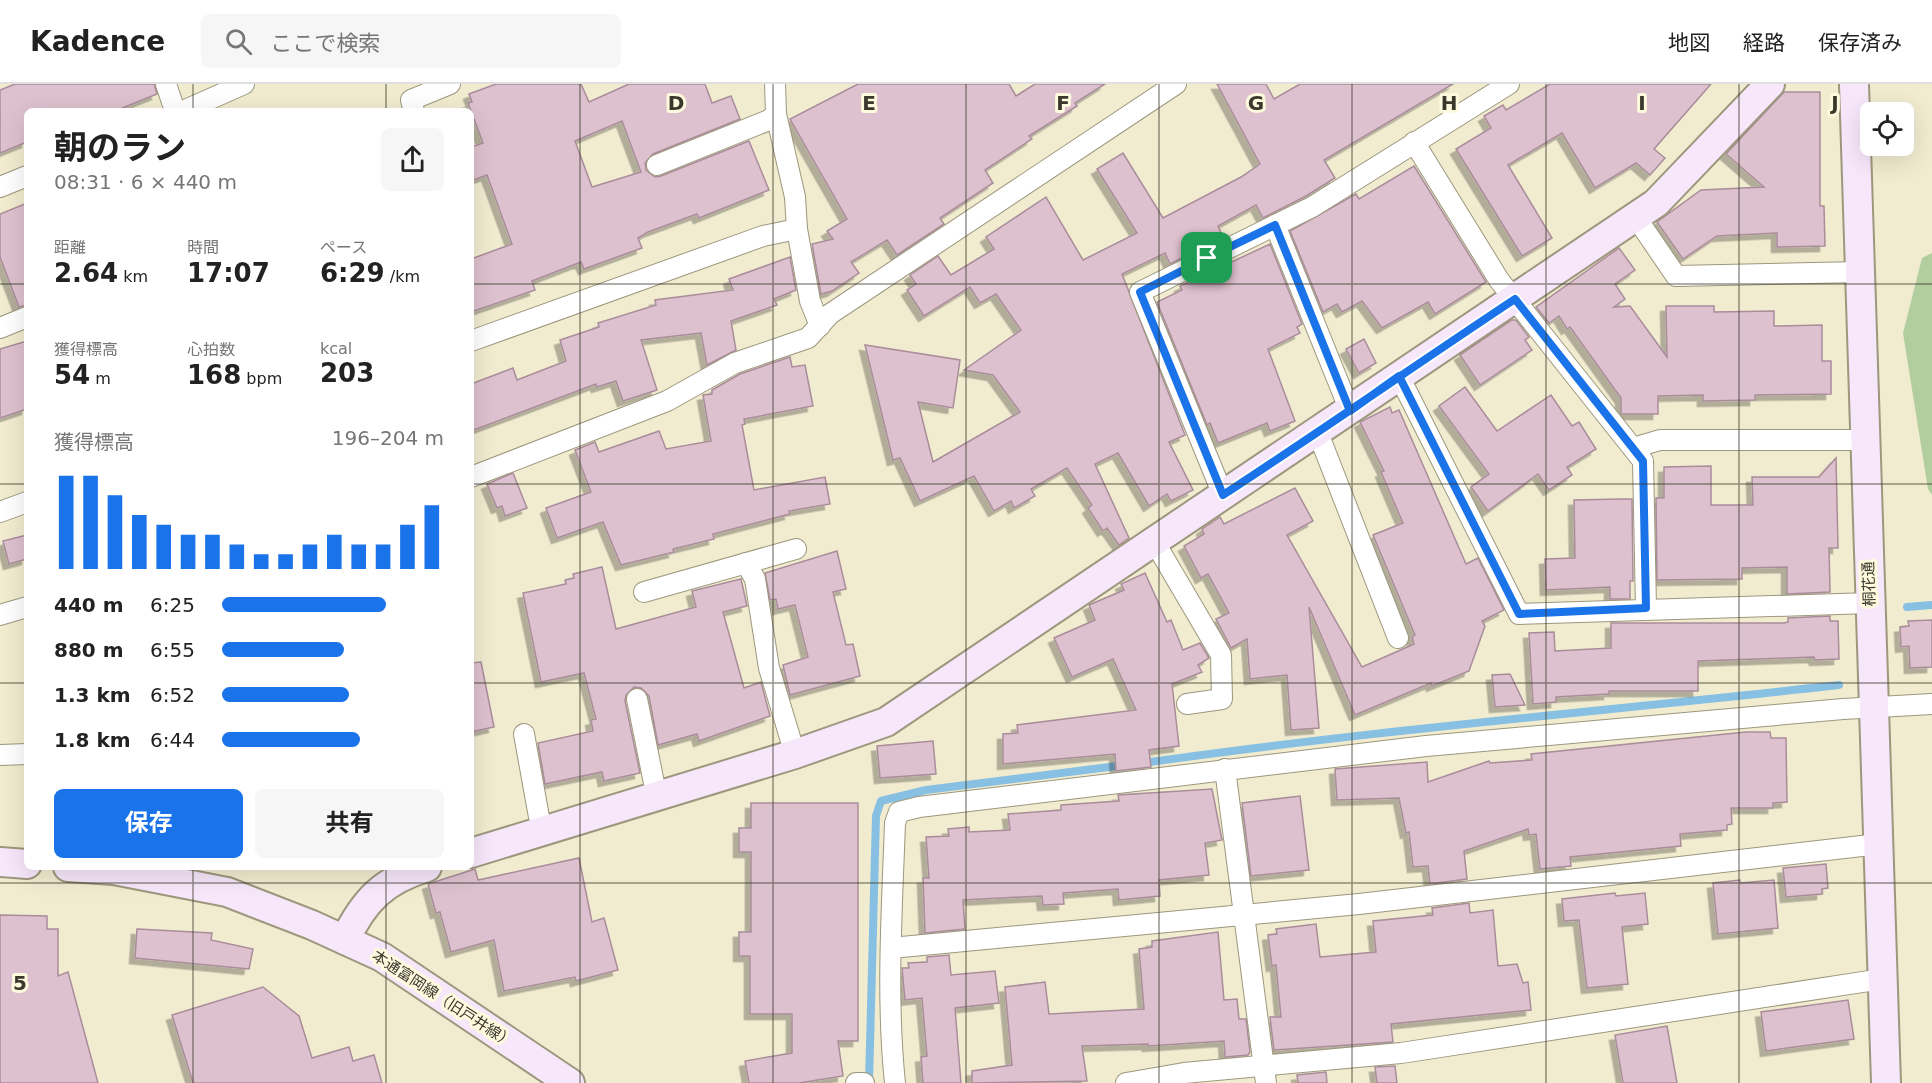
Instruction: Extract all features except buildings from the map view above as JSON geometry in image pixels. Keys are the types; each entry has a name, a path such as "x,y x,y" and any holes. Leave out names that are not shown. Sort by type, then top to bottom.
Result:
{"street":[{"path":"166,84 174,108"},
{"path":"190,108 244,84"},
{"path":"413,108 411,100 450,84"},
{"path":"474,476 667,401 735,363 808,338 830,314 1176,84"},
{"path":"1223,495 1140,292 1312,207 1509,84"},
{"path":"474,852 795,754 886,723 1656,203 1770,84"},
{"name":"桐花通","path":"1854,84 1886,1083"},
{"path":"780,85 776,114 795,197 797,230 810,301 820,326"},
{"path":"657,165 768,120 776,114"},
{"path":"1414,142 1499,280 1643,461 1646,608"},
{"path":"0,188 24,177"},
{"path":"1635,216 1676,276 1860,272"},
{"path":"1275,225 1350,411"},
{"path":"474,340 763,236 797,230"},
{"path":"0,328 24,318"},
{"path":"1399,376 1519,614 1646,608 1870,603"},
{"path":"1318,433 1398,639"},
{"path":"1633,448 1660,440 1866,440"},
{"path":"0,512 24,503"},
{"path":"1154,542 1221,655 1222,699 1187,704"},
{"path":"644,592 796,549"},
{"path":"746,563 754,579 769,668 795,754"},
{"path":"0,615 24,608"},
{"path":"637,699 654,783"},
{"path":"895,1083 891,1040 891,948 894,823 899,812 919,807 1426,746 1873,707 1932,704"},
{"path":"524,734 539,817"},
{"path":"0,755 24,754"},
{"path":"1225,770 1264,1074"},
{"path":"891,948 1371,903 1879,844"},
{"path":"0,862 24,864"},
{"name":"本通富岡線（旧戸井線）","path":"114,870 227,892 382,957 570,1083"},
{"path":"345,940 358,914 383,886 420,870"},
{"path":"1126,1083 1184,1073 1264,1074 1882,979"},
{"path":"857,1083 864,1083"}],"green space":[{"path":"1932,253 1932,495 1928,489 1903,333 1922,258"}],"waterway":[{"path":"1907,607 1932,605"},
{"path":"1143,763 1404,731 1839,685"},
{"path":"869,1083 876,816 881,801 926,790 1125,765"}],"route":[{"path":"1207,258 1140,292 1223,495 1318,433 1350,411 1399,376 1515,299 1643,461 1646,608 1519,614 1399,376 1350,411 1275,225 1207,258"}]}
